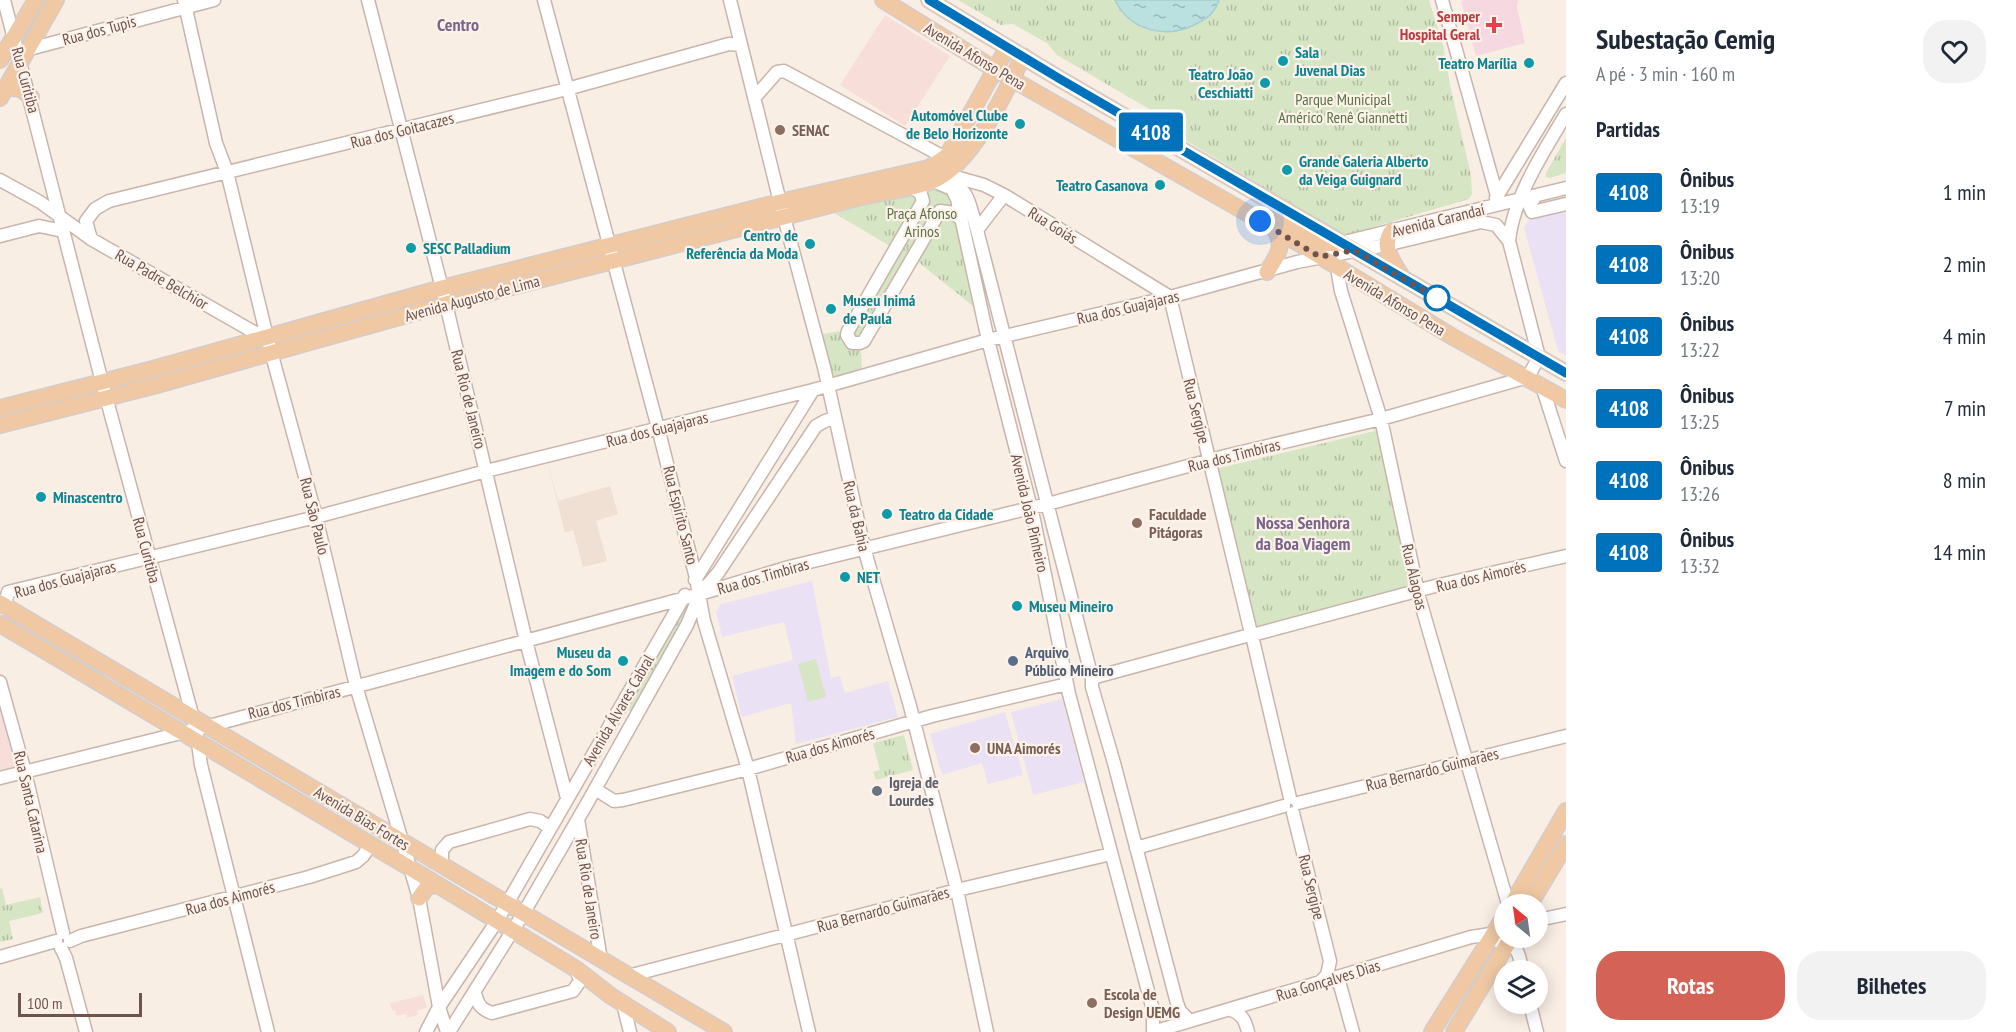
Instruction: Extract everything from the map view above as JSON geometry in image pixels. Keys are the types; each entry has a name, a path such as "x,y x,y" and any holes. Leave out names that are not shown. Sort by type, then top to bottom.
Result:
{"main road":[{"path":"31,97 21,89 3,92 12,53 36,0"},
{"path":"12,53 56,0"},
{"name":"Avenida Afonso Pena","path":"883,0 996,70 1566,400"},
{"name":"Avenida Afonso Pena","path":"929,0 1340,243 1566,373"},
{"path":"935,174 1007,48"},
{"path":"935,174 958,163 988,124 1023,56"},
{"name":"Avenida Augusto de Lima","path":"0,425 106,398 442,288 610,247 935,174"},
{"name":"Avenida Augusto de Lima","path":"0,408 102,382 446,304 614,262 782,210 911,186 935,174"},
{"path":"1229,204 1261,210 1317,243 1340,243"},
{"path":"1267,272 1280,251 1280,238 1275,230"},
{"path":"1389,238 1402,277"},
{"path":"1340,268 1354,250"},
{"name":"Avenida Bias Fortes","path":"2,605 199,729 370,844 576,969 629,1017 668,1032"},
{"name":"Avenida Bias Fortes","path":"0,624 180,732 199,729 403,843 724,1032"},
{"path":"1523,894 1566,811"},
{"path":"1523,894 1566,829"},
{"path":"1536,894 1566,844"},
{"path":"1547,894 1566,860"},
{"path":"419,898 427,887 438,885"},
{"path":"1432,1032 1504,948"},
{"path":"1445,1032 1505,948"},
{"path":"1454,1032 1506,948"},
{"path":"1465,1032 1507,948"}],"street":[{"name":"Rua Curitiba","path":"4,0 12,53 31,97 106,398 149,558 199,729 201,765 268,1032"},
{"name":"Rua dos Tupis","path":"12,53 185,4 214,0"},
{"name":"Rua Rio de Janeiro","path":"368,0 446,304 526,641 567,798"},
{"name":"Rua Espírito Santo","path":"544,0 658,428 700,594 704,621 748,770 809,1032"},
{"name":"Rua da Bahia","path":"730,0 828,386 864,548 914,721 957,890 987,1032"},
{"path":"1442,0 1486,159 1494,201"},
{"name":"Rua São Paulo","path":"185,4 216,142 227,172 316,517 356,686 419,898 439,1007 447,1029"},
{"name":"Rua dos Goitacazes","path":"91,239 86,221 95,209 109,201 567,89 729,44 741,45"},
{"path":"755,97 777,72 784,71 942,156 947,156"},
{"path":"1528,377 1539,357 1509,241 1496,225 1481,222 1566,83"},
{"path":"1509,241 1514,214 1566,114"},
{"name":"Avenida João Pinheiro","path":"966,152 963,185 977,230 1092,678 1092,687 1177,1003 1180,1011 1190,1021"},
{"path":"1486,159 1496,166 1506,168 1515,166"},
{"name":"Avenida João Pinheiro","path":"935,174 952,189 957,198 963,221 988,340 1031,507 1068,684 1152,1006 1153,1032"},
{"name":"Rua Goiás","path":"935,174 963,185 984,186 1004,195 1170,297"},
{"name":"Rua Padre Belchior","path":"0,182 40,202 91,239 252,331 270,345"},
{"path":"911,186 921,194 923,201 848,330 847,335 852,343 860,344 864,341 940,211 955,213 963,221"},
{"name":"Avenida Carandaí","path":"1320,257 1354,250 1494,201 1521,199 1566,188"},
{"path":"977,230 1004,195"},
{"path":"1536,196 1528,205 1532,212 1566,204"},
{"name":"Avenida Carandaí","path":"1340,243 1389,238 1481,222"},
{"path":"0,236 39,226 63,231"},
{"path":"68,249 76,241 91,239"},
{"name":"Rua dos Guajajaras","path":"2,605 8,592 316,517 486,471 813,390 1003,336 1170,297 1320,257"},
{"name":"Rua Alagoas","path":"1340,268 1338,274 1341,291 1381,419 1417,591 1500,883 1505,894"},
{"name":"Rua Sergipe","path":"1170,297 1330,961"},
{"name":"Rua dos Timbiras","path":"199,729 700,594 789,567 1209,460 1381,419 1528,377"},
{"path":"1542,386 1566,461"},
{"name":"Avenida Álvares Cabral","path":"423,1031 497,921 683,598 813,390"},
{"name":"Avenida Álvares Cabral","path":"447,1029 475,993 523,914 687,625 700,594 718,573 816,426 834,418"},
{"name":"Rua dos Aimorés","path":"1092,678 1417,591 1566,556"},
{"name":"Rua Santa Catarina","path":"0,682 25,772 86,1032"},
{"name":"Rua dos Aimorés","path":"595,789 614,801 623,800 748,770 914,721 1068,684"},
{"path":"0,778 180,732"},
{"name":"Rua Bernardo Guimarães","path":"1136,848 1291,805 1566,736"},
{"path":"442,866 442,850 448,842 530,819 540,820 550,828"},
{"name":"Rua Rio de Janeiro","path":"578,819 601,960"},
{"name":"Rua dos Aimorés","path":"0,957 309,878 356,862 363,856 370,844"},
{"name":"Rua Bernardo Guimarães","path":"628,976 957,890 1111,854"},
{"path":"1500,883 1518,894"},
{"path":"1548,918 1566,914"},
{"name":"Rua Gonçalves Dias","path":"1153,1032 1471,937 1494,939"},
{"path":"1330,961 1339,971 1349,975"},
{"path":"1320,982 1327,975 1330,961"},
{"path":"475,993 478,1004 483,1010 492,1013 573,991 578,987 580,981 576,969"},
{"path":"651,989 650,978 657,969"},
{"path":"1334,979 1340,985 1353,1032"},
{"path":"1231,1010 1239,1013 1248,1032"},
{"path":"1532,1014 1537,1032"},
{"path":"423,1031 447,1029"}],"shaded area":[{"name":"Semper Hospital Geral","path":"1518,0 1517,7 1525,43 1476,56 1461,1"},
{"path":"885,15 950,56 905,126 840,85"},
{"path":"1566,209 1566,356 1558,351 1524,228 1529,219"},
{"path":"546,456 558,501 610,486 618,514 596,521 607,561 583,567 573,530 565,533"},
{"path":"812,581 831,678 840,676 845,693 888,681 898,717 796,744 791,703 742,717 732,676 793,660 784,622 722,637 716,612 721,604"},
{"path":"1062,699 1084,782 1033,795 1011,712"},
{"path":"0,700 21,771 0,776"},
{"name":"UNA Aimorés","path":"1005,712 1023,775 988,784 982,763 942,775 930,734"},
{"path":"423,995 427,1008 417,1010 418,1015 407,1018 406,1014 396,1016 395,1010 392,1011 390,1003"}],"green space":[{"name":"Parque Municipal Américo Renê Giannetti","path":"958,0 1429,0 1443,45 1471,175 1472,194 1469,199 1353,233 1340,234 1328,230 1305,218 1303,211 1187,141 1175,124 1057,55 1047,43 1013,24 1001,25"},
{"path":"1566,138 1566,173 1546,177 1546,173"},
{"name":"Praça Afonso Arinos","path":"923,184 952,189 983,314 913,258 861,344 862,375 828,385 816,335 848,330 895,249 824,207"},
{"path":"1383,429 1418,585 1255,631 1211,470"},
{"path":"681,606 691,611 634,713 625,708"},
{"path":"816,659 826,697 808,702 798,664"},
{"path":"904,735 913,770 876,780 873,772 880,770 873,743"},
{"path":"2,888 6,905 40,897 43,913 9,921 13,939 0,942 0,889"}],"water":[{"path":"1115,0 1219,0 1207,18 1183,29 1161,31 1139,25 1130,19"}],"bus line":[{"name":"4108","path":"929,0 1340,243 1566,373"}],"place":[{"name":"Semper Hospital Geral","path":"1494,25"},
{"name":"Sala Juvenal Dias","path":"1283,61"},
{"name":"Teatro Marília","path":"1529,63"},
{"name":"Teatro João Ceschiatti","path":"1265,83"},
{"name":"Automóvel Clube de Belo Horizonte","path":"1020,124"},
{"name":"SENAC","path":"780,130"},
{"name":"Grande Galeria Alberto da Veiga Guignard","path":"1287,170"},
{"name":"Teatro Casanova","path":"1160,185"},
{"name":"Centro de Referência da Moda","path":"810,244"},
{"name":"SESC Palladium","path":"411,248"},
{"name":"Museu Inimá de Paula","path":"831,309"},
{"name":"Minascentro","path":"41,497"},
{"name":"Teatro da Cidade","path":"887,514"},
{"name":"Faculdade Pitágoras","path":"1137,523"},
{"name":"NET","path":"845,577"},
{"name":"Museu Mineiro","path":"1017,606"},
{"name":"Museu da Imagem e do Som","path":"623,661"},
{"name":"Arquivo Público Mineiro","path":"1013,661"},
{"name":"UNA Aimorés","path":"975,748"},
{"name":"Igreja de Lourdes","path":"877,791"},
{"name":"Escola de Design UEMG","path":"1092,1003"}],"district":[{"name":"Centro","path":"458,25"},
{"name":"Nossa Senhora da Boa Viagem","path":"1303,533"}],"route":[{"path":"1260,221 1320,257 1354,250 1437,298"}]}
